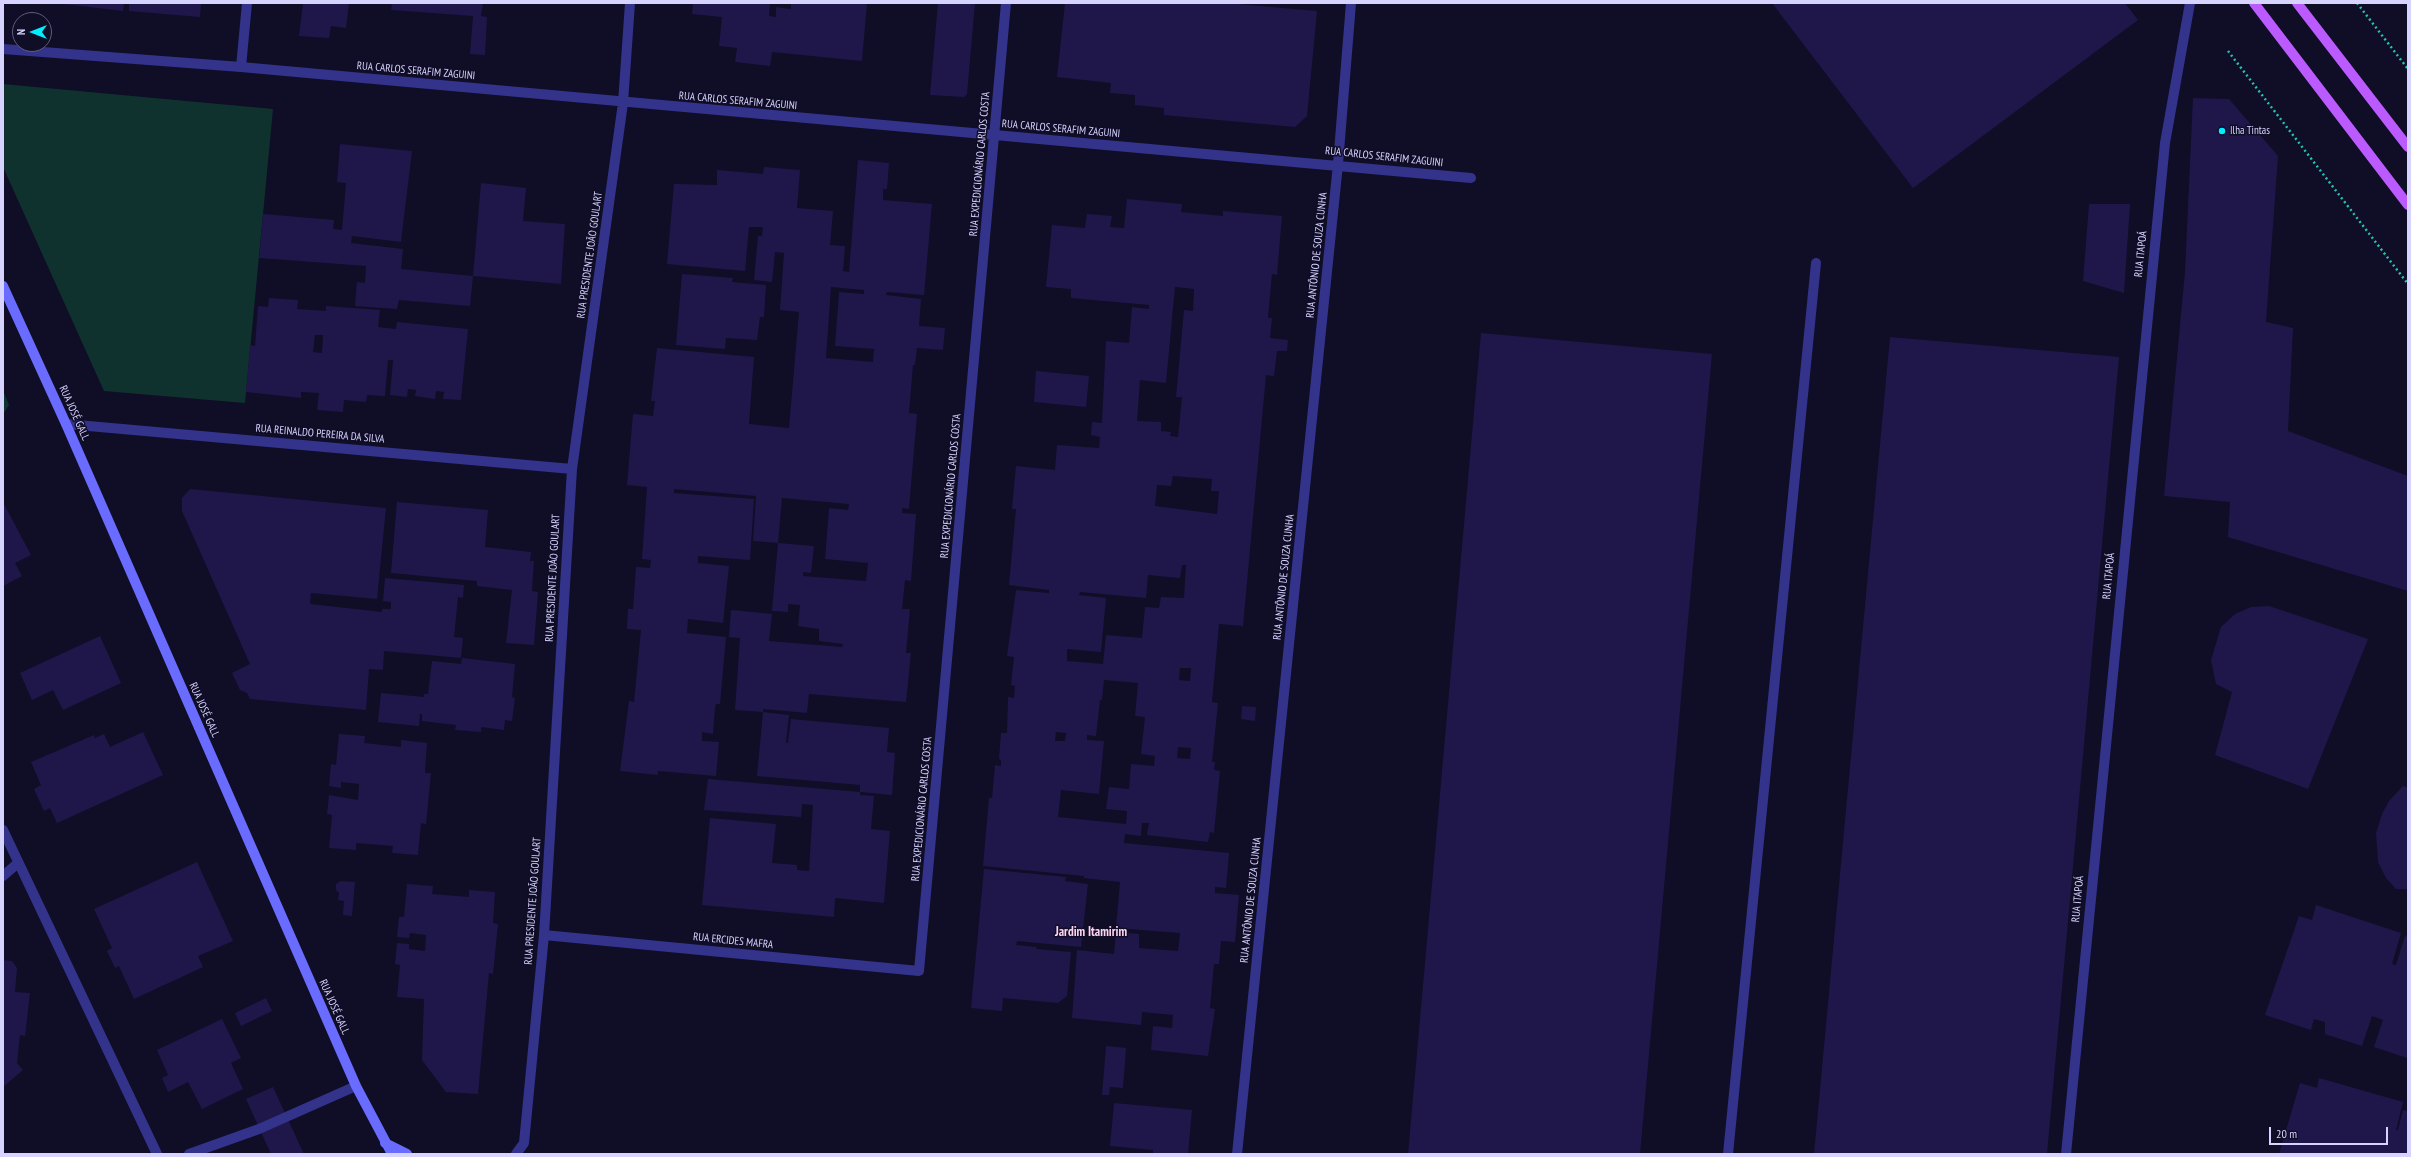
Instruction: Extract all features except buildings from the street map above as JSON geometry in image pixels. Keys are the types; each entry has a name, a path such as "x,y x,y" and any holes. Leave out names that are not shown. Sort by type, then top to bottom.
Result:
{"main road":[{"path":"2254,3 2408,205"},
{"path":"2297,3 2408,147"},
{"name":"RUA JOSÉ GALL","path":"3,286 66,424 356,1086 392,1154"},
{"path":"385,1143 407,1154"}],"street":[{"path":"241,67 247,3"},
{"name":"RUA PRESIDENTE JOÃO GOULART","path":"516,1154 524,1143 544,935 572,469 623,103 630,3"},
{"name":"RUA EXPEDICIONÁRIO CARLOS COSTA","path":"919,971 1006,3"},
{"name":"RUA ANTÔNIO DE SOUZA CUNHA","path":"1237,1154 1338,164 1352,3"},
{"name":"RUA ITAPOÁ","path":"2066,1154 2165,143 2190,3"},
{"name":"RUA CARLOS SERAFIM ZAGUINI","path":"3,49 241,67 995,136 1338,164 1472,178"},
{"path":"1728,1154 1816,263"},
{"name":"RUA REINALDO PEREIRA DA SILVA","path":"66,424 572,469"},
{"path":"3,830 157,1154"},
{"path":"3,876 18,864"},
{"name":"RUA ERCIDES MAFRA","path":"544,935 919,971"},
{"path":"189,1154 259,1128 356,1086"}],"path":[{"path":"2357,3 2408,69"},
{"path":"2228,51 2408,284"}],"green space":[{"path":"3,84 273,109 245,403 104,391 3,167"},
{"path":"3,390 9,405 3,414"}],"place":[{"name":"Ilha Tintas","path":"2222,131"}],"district":[{"name":"Jardim Itamirim","path":"1091,932"}]}
